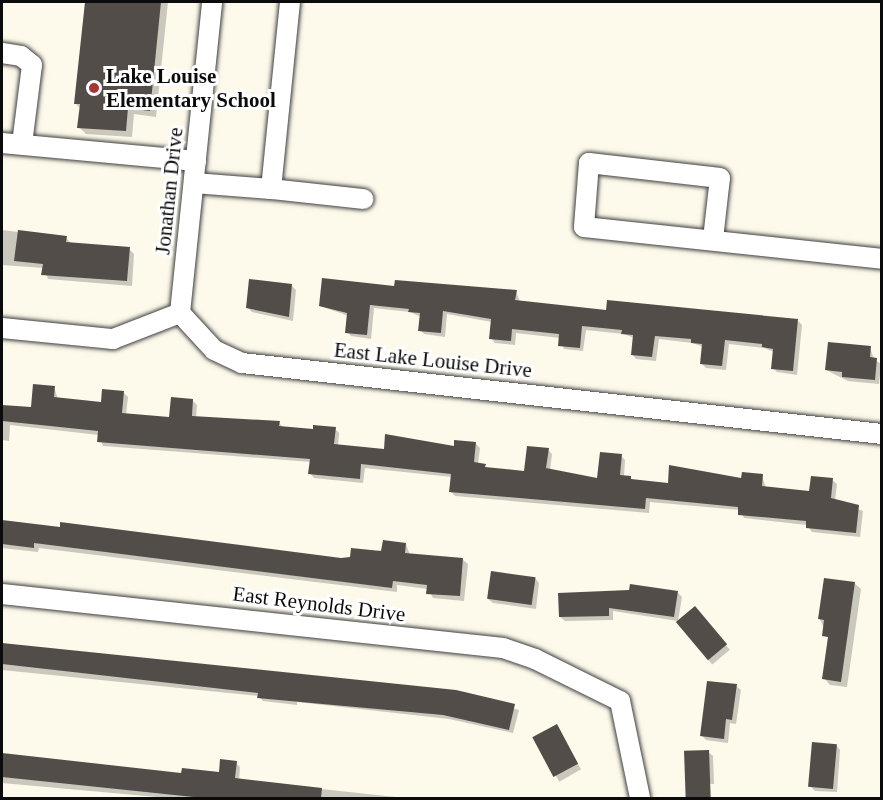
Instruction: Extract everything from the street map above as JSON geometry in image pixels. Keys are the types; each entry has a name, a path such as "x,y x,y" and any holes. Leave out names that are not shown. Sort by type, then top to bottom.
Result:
{"street":[{"name":"Jonathan Drive","path":"180,313 212,2"},
{"path":"271,189 290,2"},
{"path":"2,53 21,56 32,65 22,144"},
{"path":"2,142 196,161"},
{"path":"713,240 720,178 589,164 584,227 882,259"},
{"path":"194,183 363,199"},
{"path":"2,328 113,339 180,313"},
{"name":"East Lake Louise Drive","path":"180,313 214,350 242,363 882,434"},
{"name":"East Reynolds Drive","path":"2,594 503,648 535,659 620,701 640,798"}],"building":[{"path":"85,2 161,2 150,111 128,108 126,131 77,128 80,104 74,104"},
{"path":"18,230 67,236 66,242 130,247 127,281 41,275 43,264 14,261"},
{"path":"322,278 394,286 395,280 517,290 515,300 606,310 607,300 798,319 793,371 771,369 773,349 762,347 762,344 725,340 722,366 700,364 702,344 691,343 691,339 655,336 652,357 631,355 633,335 621,334 622,330 582,326 580,348 558,346 559,334 512,329 511,341 489,339 491,319 443,311 441,333 418,331 420,313 408,312 409,309 370,305 367,335 345,333 347,313 319,306"},
{"path":"249,279 292,284 289,317 246,308"},
{"path":"828,342 871,346 870,357 877,358 875,380 842,377 842,372 825,370"},
{"path":"33,384 55,386 54,397 101,402 102,389 124,391 122,413 169,417 171,397 193,399 192,416 280,421 279,426 313,429 313,425 336,427 334,444 384,449 385,434 454,446 454,440 476,442 474,462 486,464 485,467 524,471 527,446 549,448 546,468 597,478 600,452 622,454 620,475 631,476 631,479 668,483 669,465 741,478 742,472 763,474 762,486 809,491 811,476 833,478 831,498 859,505 856,533 806,528 806,521 738,515 738,507 646,498 645,509 449,492 451,474 361,464 360,479 308,474 310,459 97,442 98,431 2,421 2,405 31,407"},
{"path":"2,520 60,527 60,522 341,558 350,557 351,548 381,551 383,540 406,543 405,553 463,558 460,596 426,594 427,585 393,581 392,588 34,543 34,548 2,544"},
{"path":"491,571 536,577 532,605 487,599"},
{"path":"824,578 855,582 841,682 822,679 828,637 822,636 824,620 818,619"},
{"path":"630,584 678,591 674,617 609,608 609,616 559,617 558,593 629,590"},
{"path":"695,606 727,644 708,660 676,622"},
{"path":"2,643 456,690 515,704 509,730 443,715 257,698 258,693 2,664"},
{"path":"707,681 737,684 732,720 726,719 724,739 700,736"},
{"path":"557,724 578,764 553,777 532,737"},
{"path":"812,742 837,744 833,789 808,787"},
{"path":"709,750 711,798 686,798 684,751"},
{"path":"2,753 181,773 182,768 219,772 220,759 237,761 235,778 322,788 321,798 203,798 2,777"}],"place":[{"name":"Lake Louise Elementary School","path":"94,88"}]}
